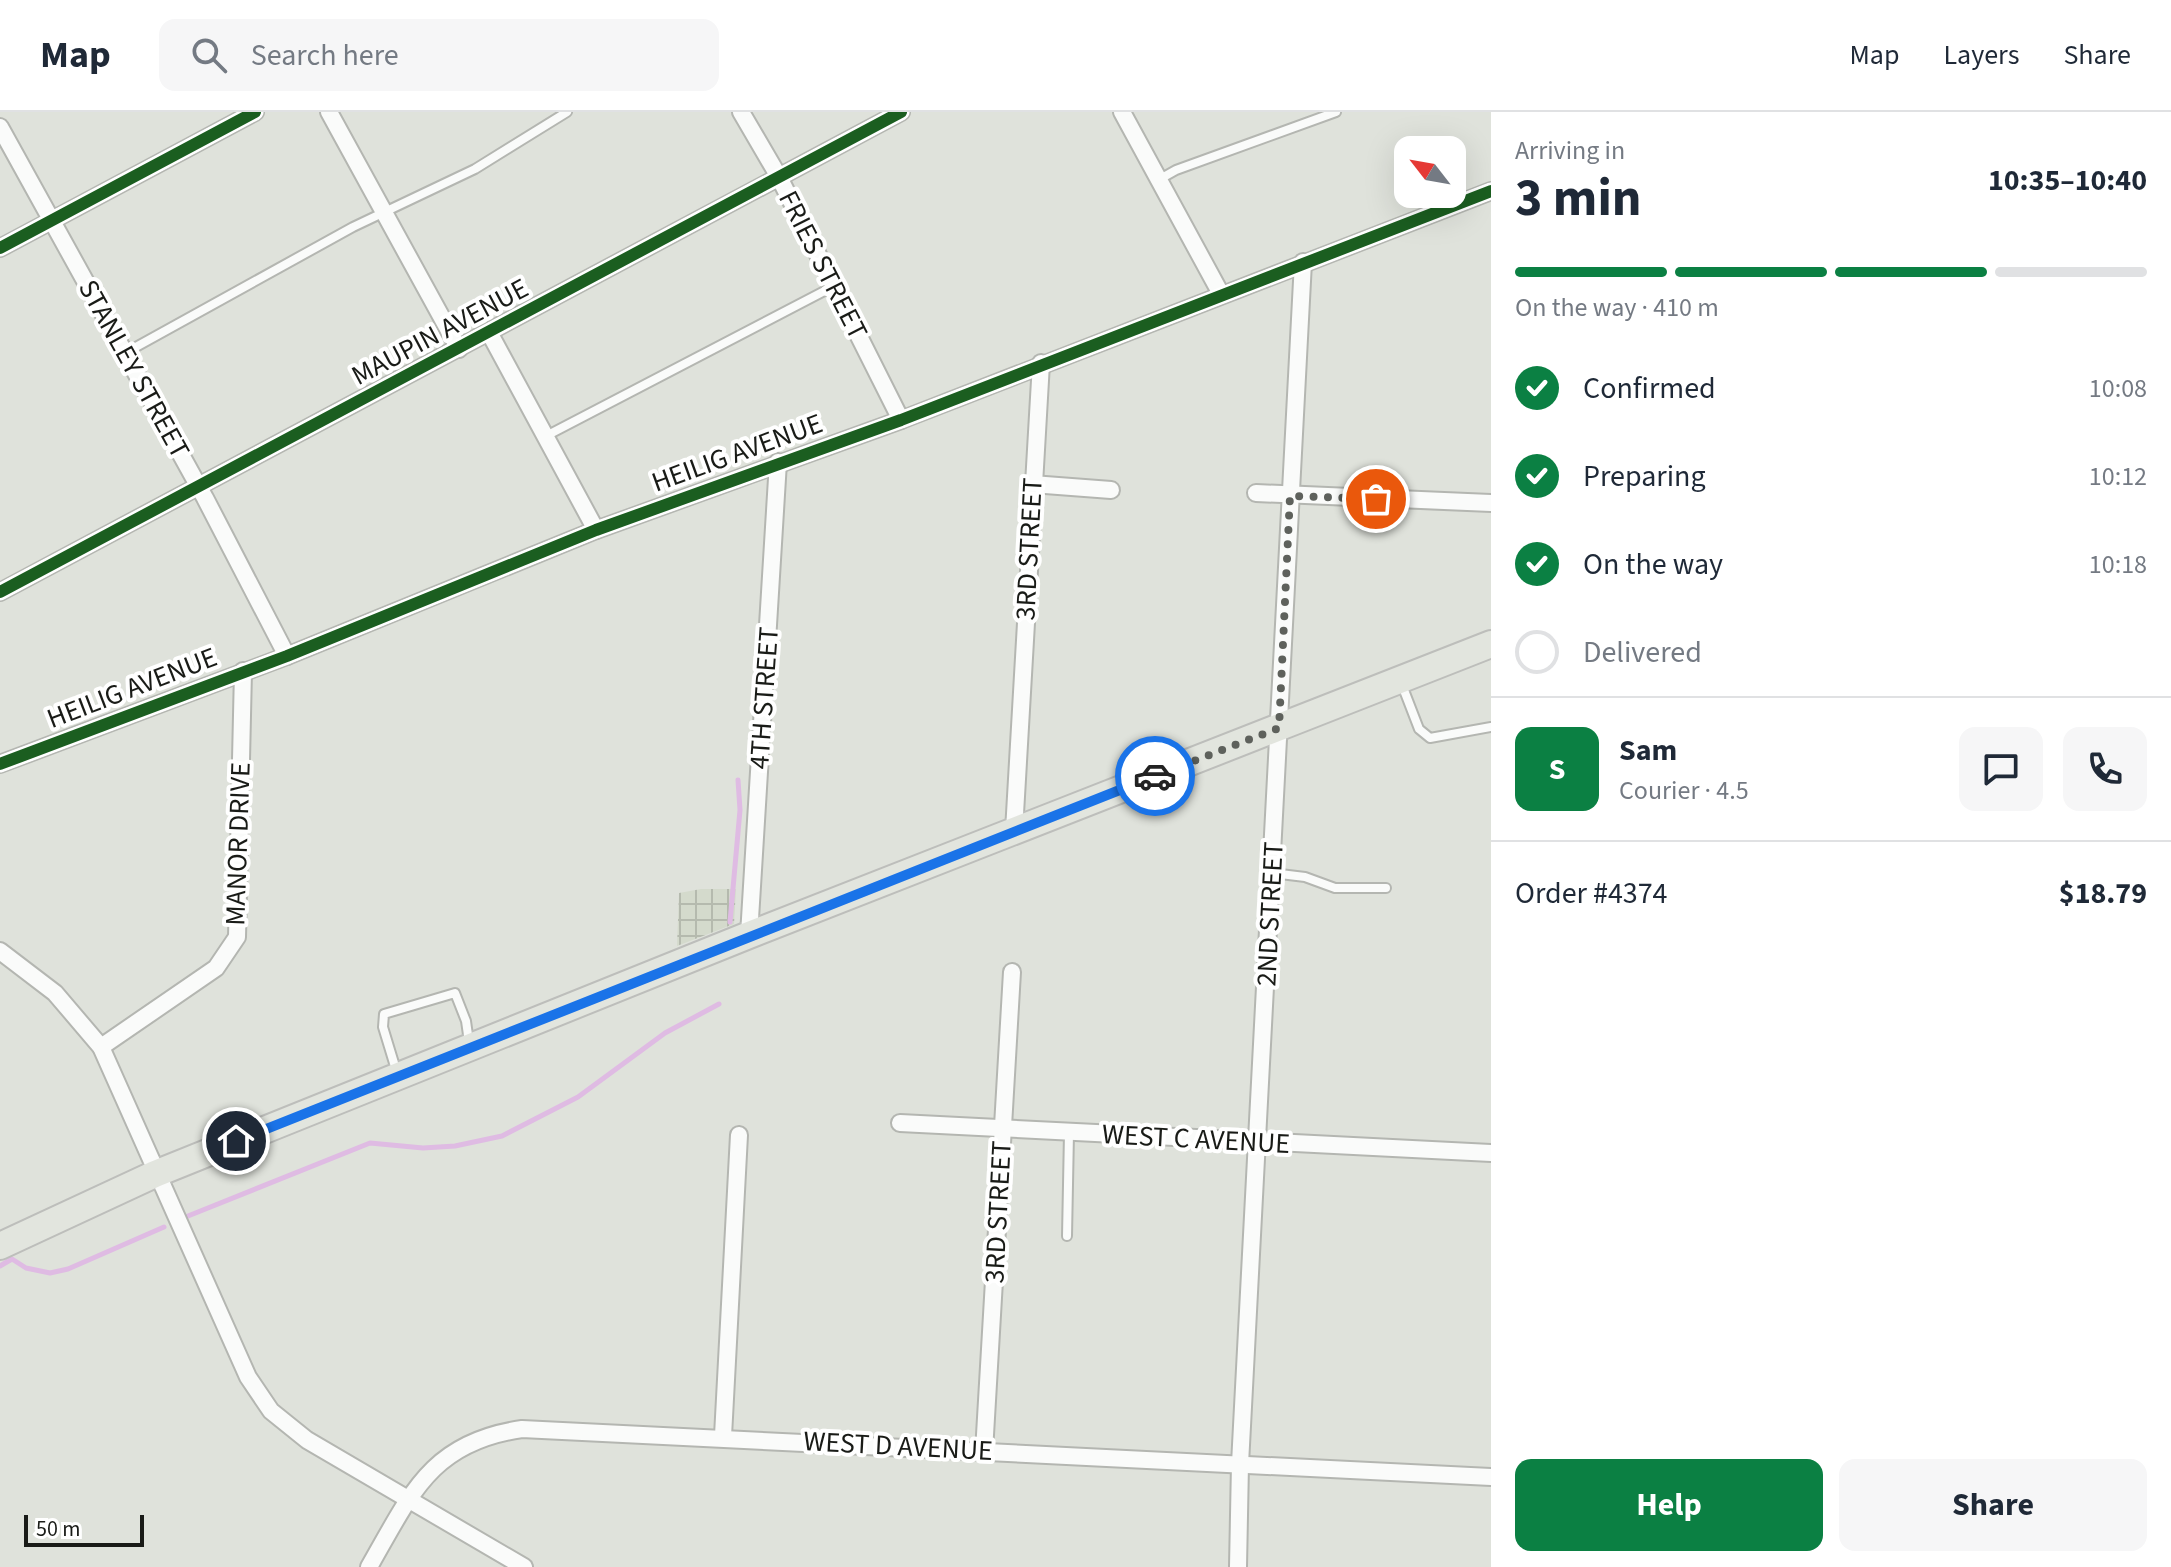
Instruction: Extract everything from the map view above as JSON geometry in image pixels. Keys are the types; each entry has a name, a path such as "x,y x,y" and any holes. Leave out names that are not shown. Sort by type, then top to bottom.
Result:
{"main road":[{"path":"0,1246 155,1174 469,1047 1491,644"}],"street":[{"path":"0,248 255,112"},
{"path":"329,112 459,349"},
{"name":"FRIES STREET","path":"741,112 779,177 901,420"},
{"name":"MAUPIN AVENUE","path":"0,592 198,485 490,334 901,112"},
{"path":"1122,112 1221,294"},
{"name":"STANLEY STREET","path":"0,127 198,485 287,656"},
{"name":"HEILIG AVENUE","path":"0,764 287,656 596,530 901,420 1041,363 1491,191"},
{"name":"2ND STREET","path":"1238,1567 1240,1464 1303,262"},
{"path":"490,334 596,530"},
{"name":"3RD STREET","path":"1014,831 1041,363"},
{"name":"4TH STREET","path":"749,935 778,462"},
{"path":"1032,484 1111,490"},
{"path":"1256,493 1491,503"},
{"name":"MANOR DRIVE","path":"101,1047 216,968 237,937 243,671"},
{"path":"0,951 55,993 101,1047 248,1377 271,1411 307,1440 524,1567"},
{"name":"3RD STREET","path":"984,1452 1012,972"},
{"name":"WEST C AVENUE","path":"900,1123 1491,1153"},
{"path":"723,1436 739,1135"},
{"name":"WEST D AVENUE","path":"369,1567 408,1499 437,1463 464,1444 488,1434 522,1429 723,1436 1491,1477"}],"lane":[{"path":"125,353 385,212 475,169 567,112"},
{"path":"1160,179 1176,170 1336,112"},
{"path":"545,437 834,286"},
{"path":"1400,680 1419,729 1430,738 1491,727"},
{"path":"1272,873 1305,877 1335,888 1386,888"},
{"path":"398,1076 383,1027 384,1014 455,993 466,1021 469,1047"},
{"path":"1067,1236 1069,1133"}],"shaded area":[{"path":"701,889 736,889 734,924 677,946 679,893"}],"waterway":[{"path":"730,922 740,810 738,780"},
{"path":"188,1216 370,1143 423,1148 455,1146 502,1136 578,1097 665,1033 719,1004"},
{"path":"0,1266 12,1259 26,1268 50,1273 68,1269 164,1227"}],"cycle path":[{"path":"0,248 255,112"},
{"path":"0,592 901,112"},
{"path":"0,764 287,656 596,530 901,420 1491,191"}],"way so far":[{"path":"1155,776 1279,728 1290,496 1376,499"}],"route":[{"path":"236,1141 1155,776"}]}
